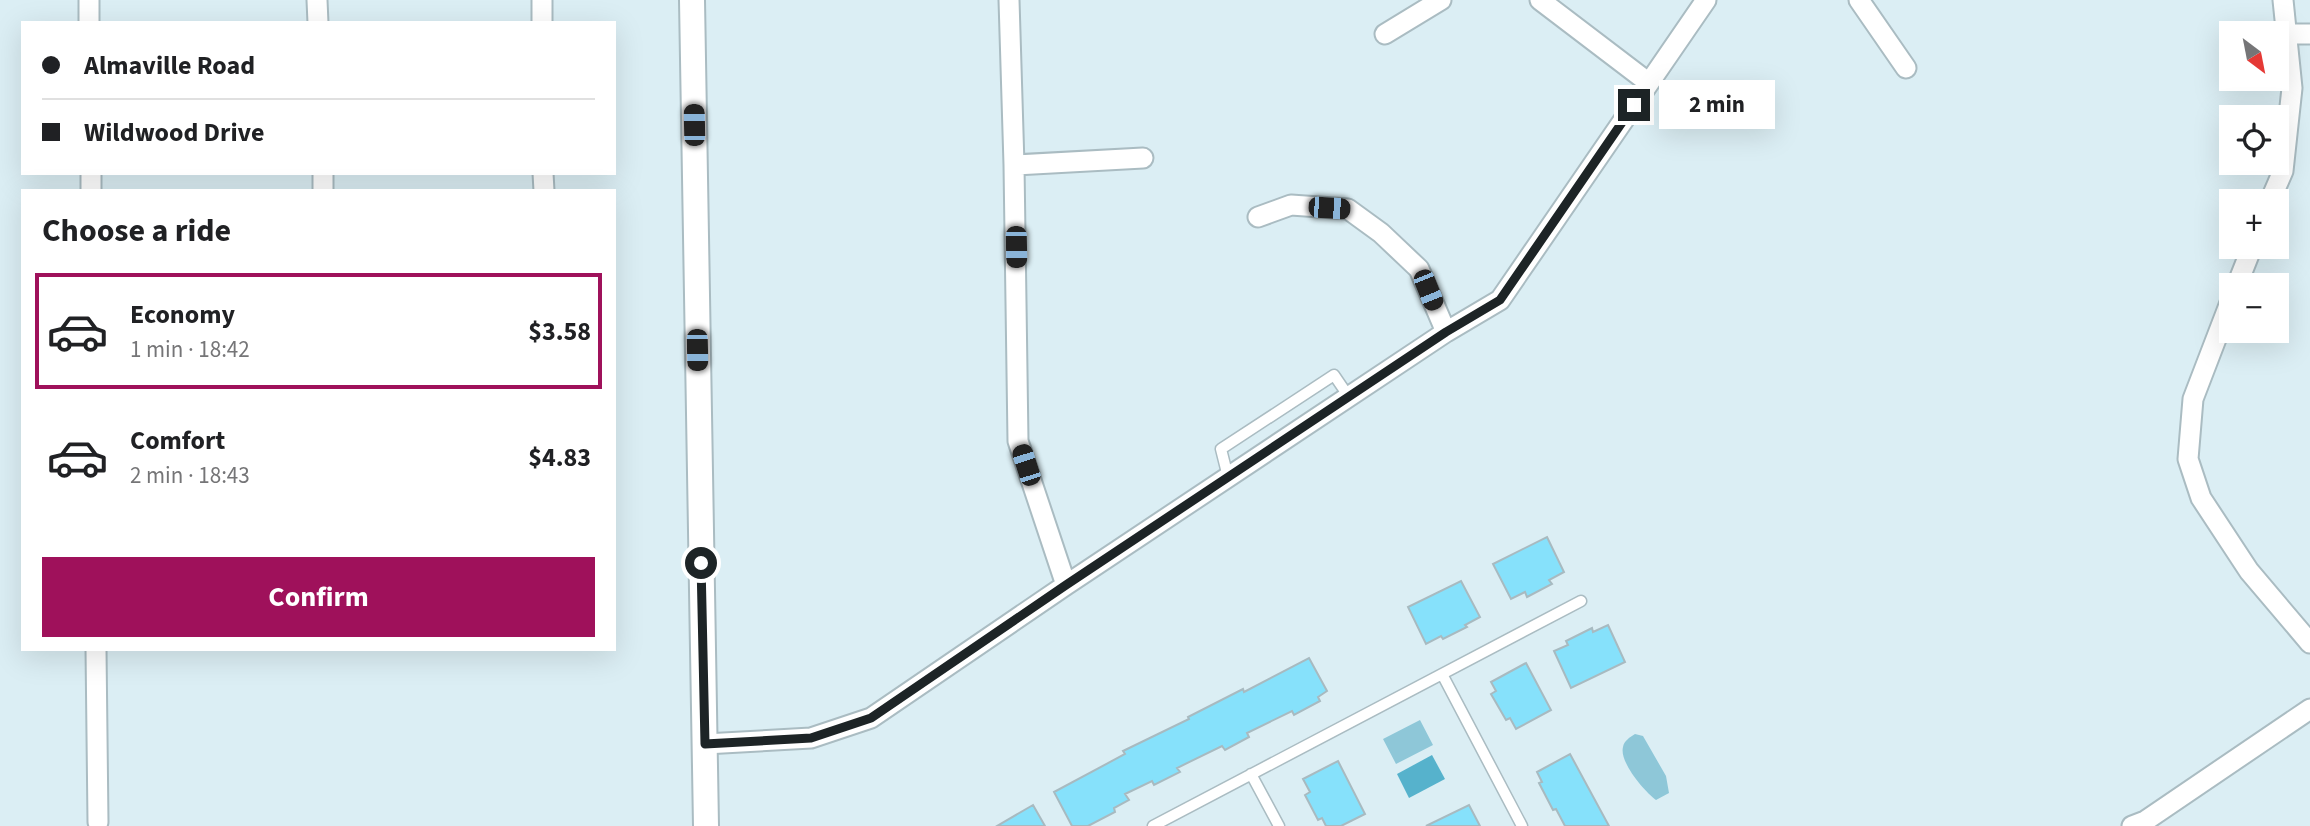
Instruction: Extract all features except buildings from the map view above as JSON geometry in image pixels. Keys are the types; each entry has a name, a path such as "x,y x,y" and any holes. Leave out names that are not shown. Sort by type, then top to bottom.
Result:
{"street":[{"path":"89,0 89,21"},
{"path":"317,0 318,21"},
{"path":"542,0 542,21"},
{"path":"692,0 706,826"},
{"path":"1009,0 1018,441 1066,585"},
{"path":"1385,34 1441,0"},
{"path":"1541,0 1649,83"},
{"path":"705,744 811,738 871,718 1446,332 1500,300 1706,0"},
{"path":"1859,0 1906,68"},
{"path":"2283,0 2285,21"},
{"path":"2289,34 2310,34"},
{"path":"2275,189 2283,171 2291,88 2289,66"},
{"path":"1014,164 1143,158"},
{"path":"1258,217 1292,205 1348,209 1381,233 1419,269 1446,332"},
{"path":"2219,331 2193,399 2188,459 2201,498 2249,571 2310,643"},
{"path":"96,651 98,822"},
{"path":"2142,824 2310,709"}],"lane":[{"path":"1228,477 1221,449 1334,375 1349,397"},
{"path":"1153,826 1581,601"},
{"path":"1442,674 1522,826"},
{"path":"1251,774 1279,826"}],"shaded area":[{"path":"1420,720 1433,745 1396,764 1383,739"},
{"path":"1635,734 1643,736 1666,776 1669,793 1656,800 1640,784 1625,760 1624,745"},
{"path":"1432,755 1445,779 1409,798 1397,774"}],"route":[{"path":"701,563 705,744 811,738 871,718 1446,332 1500,300 1634,105"}]}
